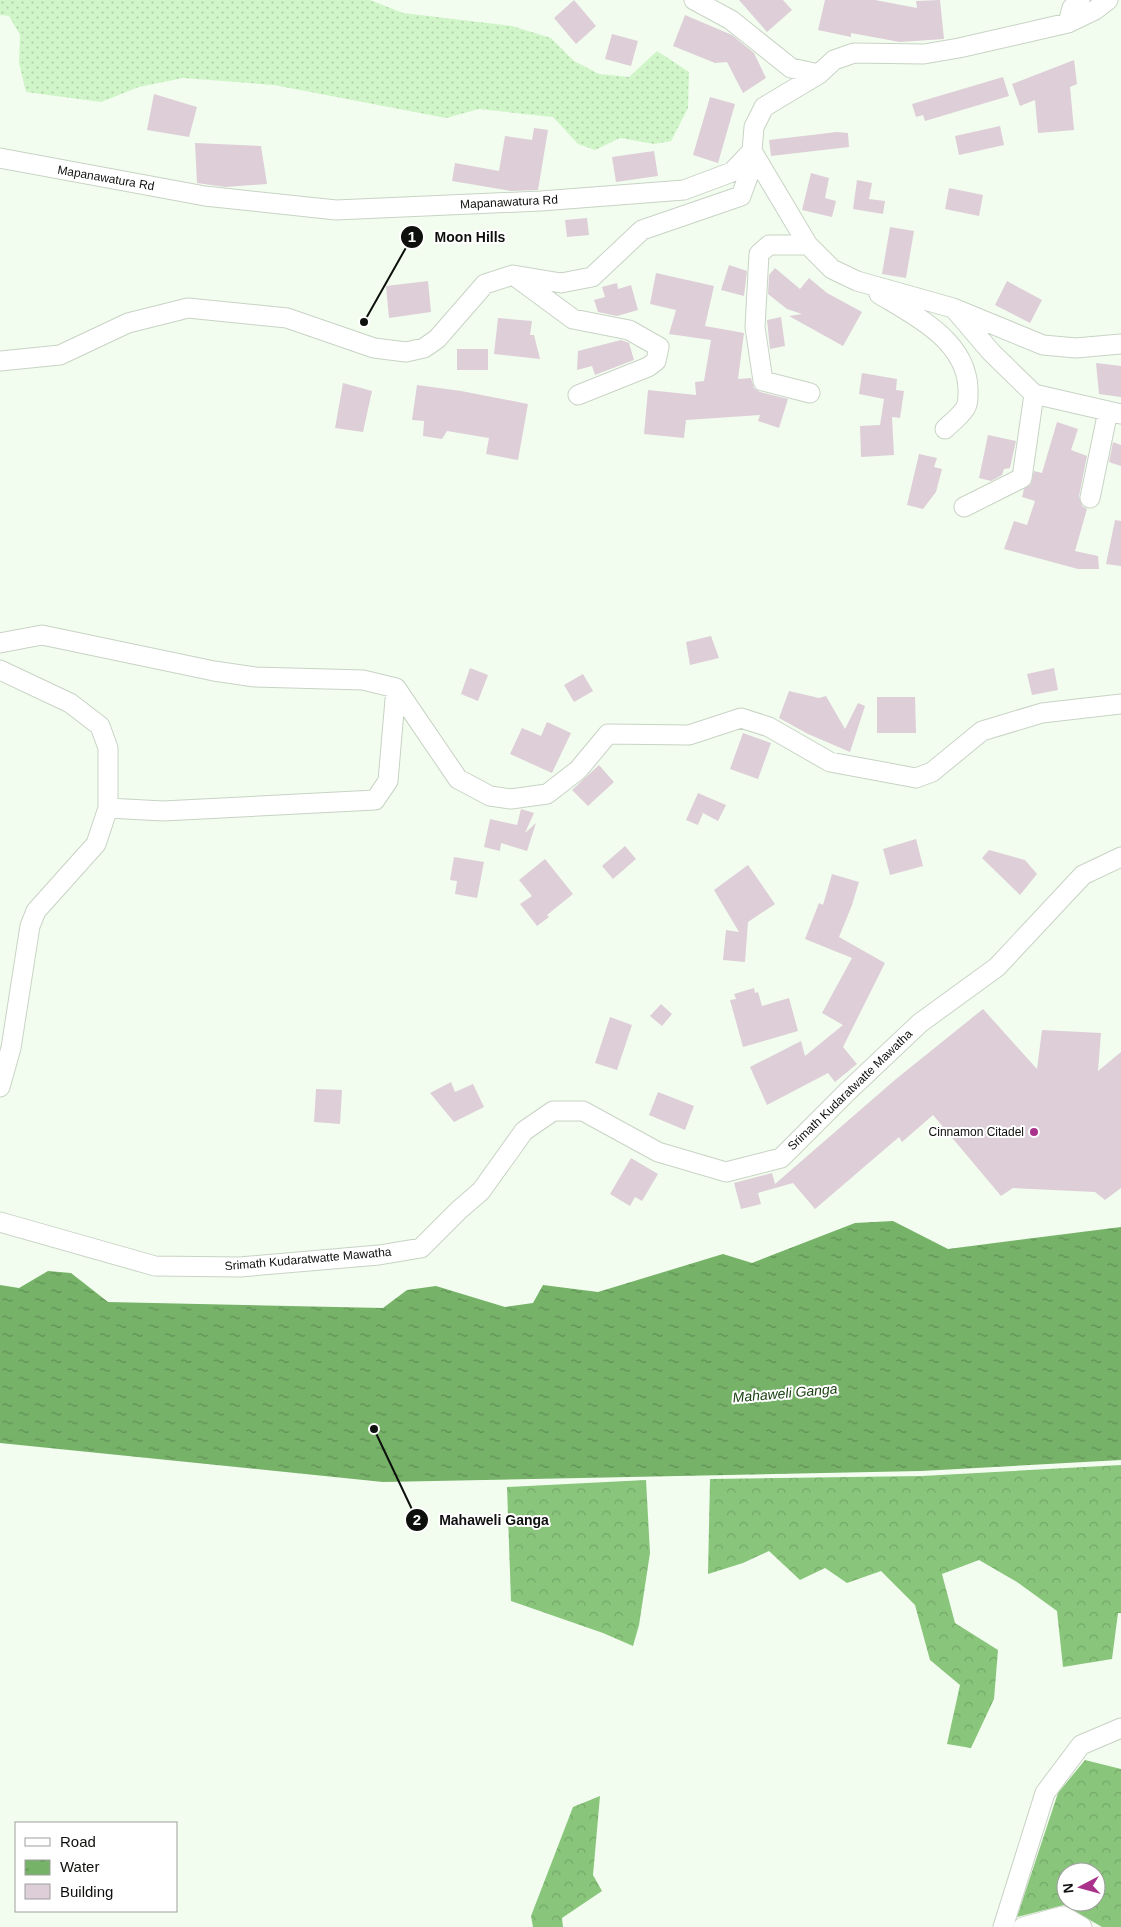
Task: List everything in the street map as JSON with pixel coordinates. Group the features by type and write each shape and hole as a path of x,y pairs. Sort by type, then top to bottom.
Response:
{"street":[{"path":"694,0 731,20 791,68 819,74"},
{"path":"1068,23 1072,8 1080,0"},
{"path":"0,361 60,355 128,324 188,308 287,318 374,348 406,352 424,348 437,339 485,284 513,275 561,283 592,277 642,230 741,196 749,174 754,127 764,107 819,74 834,60 854,52 924,54 959,48 1068,23 1095,10 1108,0"},
{"path":"752,151 808,245 832,269 857,281 931,325 957,354 967,377 968,398 965,409 945,429"},
{"name":"Mapanawatura Rd","path":"0,158 205,196 336,210 541,202 684,190 732,172 752,151"},
{"path":"808,245 769,245 759,254 755,327 763,381 810,393"},
{"path":"513,275 573,319 629,330 659,347 656,361 648,368 578,395"},
{"path":"857,281 953,308 1043,345 1076,348 1121,344"},
{"path":"953,308 992,352 1034,394 1115,412 1090,498"},
{"path":"964,507 1022,478 1034,394"},
{"path":"0,643 42,635 255,677 363,680 396,688 458,779 490,796 511,799 547,794 578,770 608,734 689,734 741,718 769,727 830,762 916,778 932,772 982,731 1042,713 1121,704"},
{"path":"0,670 70,703 100,726 108,748 108,808 96,844 36,911 30,926 10,1048 0,1087"},
{"path":"108,808 164,811 375,800 388,781 396,688"},
{"name":"Srimath Kudaratwatte Mawatha","path":"0,1222 155,1266 240,1267 380,1255 421,1248 481,1191 524,1131 553,1111 583,1111 658,1152 726,1172 781,1158 920,1023 997,967 1083,876 1121,857"},
{"path":"1003,1927 1045,1793 1081,1745 1121,1728"},
{"path":"1023,1927 1063,1916 1082,1927"}],"shaded area":[{"path":"0,0 370,0 403,13 512,26 551,38 574,61 599,74 629,77 657,51 689,72 688,108 671,141 654,144 620,138 595,150 578,144 553,117 479,109 446,118 274,85 183,78 139,87 101,102 26,92 19,63 20,35 9,16 0,15"}],"green space":[{"path":"1121,1465 1121,1613 1118,1613 1112,1659 1063,1667 1057,1611 1017,1582 979,1560 942,1574 955,1623 998,1650 994,1699 971,1748 947,1744 960,1685 930,1660 915,1605 881,1571 847,1583 825,1568 800,1580 769,1551 743,1563 708,1574 710,1479 922,1476"},
{"path":"646,1480 650,1553 639,1625 633,1646 603,1633 511,1601 507,1487"},
{"path":"1085,1760 1121,1769 1121,1927 1102,1927 1076,1912 1106,1912 1106,1862 1056,1862 1056,1907 1017,1917 1058,1793"},
{"path":"600,1796 593,1875 602,1891 562,1918 563,1927 533,1927 531,1916 573,1807"}],"water":[{"path":"893,1221 948,1249 1121,1227 1121,1460 921,1471 383,1482 0,1443 0,1285 19,1288 48,1271 71,1273 108,1302 383,1308 407,1290 436,1286 505,1307 533,1303 543,1285 598,1292 723,1254 752,1263 855,1223"}],"building":[{"path":"574,0 596,26 576,44 554,18"},
{"path":"739,0 783,0 792,10 767,32"},
{"path":"825,0 875,0 917,8 916,1 940,0 944,39 900,42 851,33 851,37 818,30"},
{"path":"685,15 732,35 754,53 766,78 743,93 727,62 715,63 673,46"},
{"path":"612,34 638,41 631,66 605,59"},
{"path":"1074,60 1077,84 1070,87 1074,130 1038,133 1035,100 1020,106 1012,84"},
{"path":"1003,77 1009,96 925,121 923,115 916,117 912,104"},
{"path":"154,94 197,107 189,137 147,130"},
{"path":"710,97 735,104 718,163 693,155"},
{"path":"1000,126 1004,145 959,155 955,136"},
{"path":"534,128 548,130 538,190 511,191 452,181 455,163 499,171 505,136 532,140"},
{"path":"837,132 848,133 849,147 771,156 769,140"},
{"path":"195,143 261,146 267,184 225,187 197,183"},
{"path":"654,151 658,176 616,182 612,157"},
{"path":"811,173 829,178 825,198 836,201 832,217 802,210"},
{"path":"857,180 872,183 869,199 885,201 883,214 853,209"},
{"path":"949,188 983,195 979,216 945,209"},
{"path":"587,218 589,235 567,237 565,220"},
{"path":"890,227 914,231 906,278 882,274"},
{"path":"729,265 747,271 744,296 721,290"},
{"path":"775,268 800,289 809,278 827,293 862,312 843,346 789,316 802,314 787,309 768,294 769,275"},
{"path":"656,273 714,286 705,326 744,333 738,379 751,378 754,388 760,392 788,399 779,428 758,421 760,415 686,420 684,438 644,434 648,390 696,395 695,382 704,381 711,340 669,334 676,310 650,304"},
{"path":"428,281 431,312 389,318 386,286"},
{"path":"1007,281 1042,300 1030,323 995,305"},
{"path":"617,283 618,289 631,285 638,310 617,316 598,312 594,300 605,297 602,287"},
{"path":"781,317 785,346 770,349 767,320"},
{"path":"498,318 532,321 530,335 534,335 540,359 494,354"},
{"path":"621,340 629,343 634,360 595,375 592,366 577,370 578,351"},
{"path":"457,349 488,349 488,370 457,370"},
{"path":"1096,363 1121,366 1121,397 1099,394"},
{"path":"862,373 897,379 896,390 904,391 900,418 892,417 894,455 861,457 860,426 880,425 884,399 859,394"},
{"path":"343,383 372,391 363,432 335,428"},
{"path":"417,385 461,391 528,404 518,460 486,454 489,438 447,431 442,439 423,436 424,421 412,420"},
{"path":"1057,422 1078,429 1071,450 1087,456 1079,496 1082,506 1087,509 1075,551 1098,556 1099,569 1078,569 1004,549 1014,521 1027,525 1035,501 1022,497 1024,489 1031,484 1034,471 1042,473"},
{"path":"988,435 1016,441 1010,468 1004,469 1002,475 991,481 979,478"},
{"path":"1113,442 1121,445 1121,466 1109,462"},
{"path":"919,454 937,458 934,467 942,469 936,492 923,509 907,505"},
{"path":"1115,520 1121,521 1121,566 1106,564"},
{"path":"711,636 719,658 690,665 686,642"},
{"path":"470,668 488,675 478,701 461,694"},
{"path":"1054,668 1058,690 1032,695 1027,674"},
{"path":"583,674 593,691 574,702 564,685"},
{"path":"789,691 819,698 826,696 845,729 858,703 865,706 850,752 808,734 779,718"},
{"path":"877,697 915,697 916,733 877,733"},
{"path":"547,722 571,733 552,773 510,754 522,728 541,736"},
{"path":"743,733 771,743 758,779 730,769"},
{"path":"599,765 614,782 588,806 572,790"},
{"path":"698,793 726,805 718,821 703,813 698,825 686,820"},
{"path":"521,809 534,813 525,833 536,823 527,851 501,843 500,851 484,847 490,819 517,825"},
{"path":"916,839 923,866 890,875 883,849"},
{"path":"625,846 636,859 613,879 602,866"},
{"path":"989,850 1025,860 1037,874 1020,895 982,858"},
{"path":"454,857 484,862 477,898 455,894 457,881 450,880"},
{"path":"545,859 573,894 547,915 549,917 537,926 520,904 532,896 519,880"},
{"path":"748,865 775,904 748,922 745,962 723,960 726,930 739,932 714,890"},
{"path":"832,874 859,882 839,937 885,963 843,1047 857,1064 835,1082 828,1073 767,1105 750,1067 801,1041 805,1056 843,1025 822,1013 852,958 805,939 819,903 823,905"},
{"path":"754,988 755,993 758,992 762,1006 789,998 798,1031 743,1047 730,1000 736,999 734,994"},
{"path":"661,1004 672,1014 662,1026 650,1016"},
{"name":"Cinnamon Citadel","path":"983,1009 1037,1069 1042,1030 1101,1033 1098,1071 1121,1052 1121,1188 1105,1200 1095,1192 1013,1188 1001,1196 933,1115 902,1142 899,1137 815,1209 793,1183 758,1193 761,1204 741,1209 734,1183 772,1173 775,1184 896,1079"},
{"path":"610,1017 632,1025 617,1070 595,1063"},
{"path":"451,1082 455,1092 473,1084 484,1107 454,1122 430,1093"},
{"path":"316,1089 342,1090 340,1124 314,1122"},
{"path":"658,1092 694,1106 685,1130 649,1115"},
{"path":"631,1158 658,1174 642,1201 635,1197 630,1206 610,1194"}],"place":[{"name":"Moon Hills","path":"364,322"},
{"name":"Cinnamon Citadel","path":"1034,1132"},
{"name":"Mahaweli Ganga","path":"374,1429"}]}
